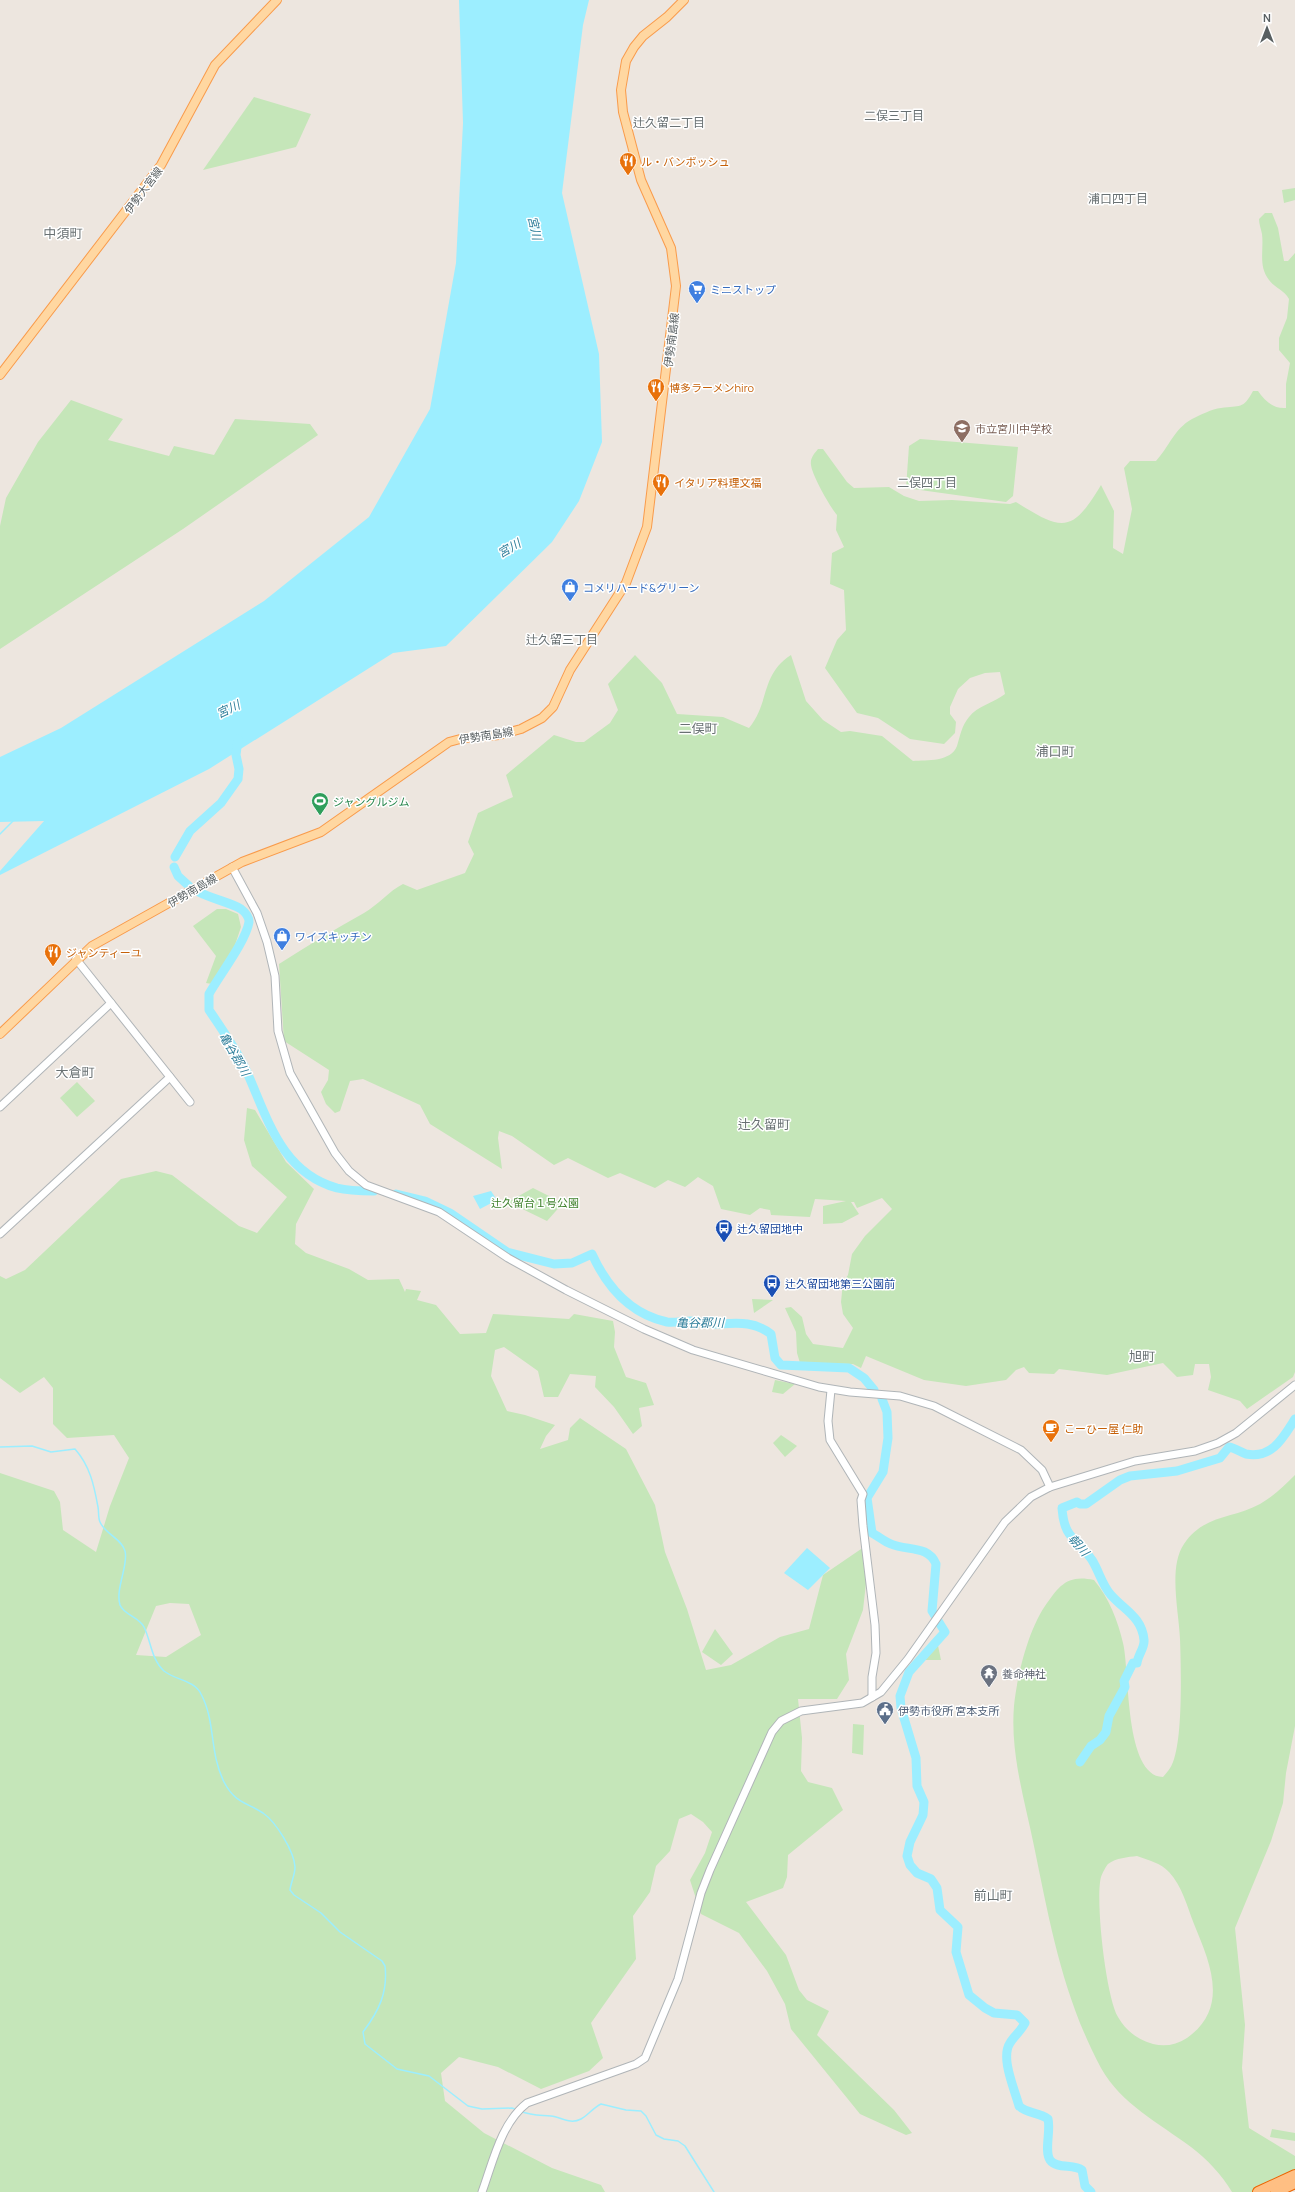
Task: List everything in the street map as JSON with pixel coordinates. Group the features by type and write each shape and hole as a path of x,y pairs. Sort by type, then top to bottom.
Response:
{"highway":[{"path":"1274,2189 1295,2175"},
{"path":"1258,2192 1295,2183"}],"main road":[{"name":"伊勢大宮線","path":"0,375 162,165 215,65 277,0"},
{"name":"伊勢南島線","path":"0,1034 76,959 92,946 115,931 178,899 232,867 258,854 320,832 449,742 464,738 499,735 521,729 542,718 553,707 570,670 626,583 647,527 676,286 671,248 641,180 623,112 621,82 626,61 634,47 643,36 667,17 684,0"}],"street":[{"path":"232,867 257,913 268,942 275,976 278,1031 285,1061 303,1099 335,1153 349,1171 366,1185 429,1208 464,1224 515,1262 594,1305 655,1334 721,1359 831,1390 900,1396 934,1406 1021,1450 1042,1470 1050,1488"},
{"path":"76,959 190,1102"},
{"path":"0,1107 111,1003"},
{"path":"0,1234 170,1077"},
{"path":"482,2192 506,2128 516,2111 527,2103 636,2064 644,2058 680,1974 701,1893 710,1870 772,1732 781,1722 801,1711 862,1703 881,1692 932,1625 1005,1522 1031,1496 1050,1488 1136,1461 1195,1451 1209,1447 1236,1433 1295,1386"},
{"path":"831,1390 828,1421 830,1440 863,1494 861,1500 863,1526 875,1626 876,1653 872,1677 872,1697"}],"green space":[{"path":"254,97 311,114 296,147 203,170"},
{"path":"1295,188 1295,200 1284,203 1282,190"},
{"path":"1265,213 1272,213 1278,228 1284,261 1288,261 1295,253 1295,1372 1293,1377 1247,1409 1240,1401 1208,1390 1211,1377 1209,1364 1195,1364 1193,1375 1177,1377 1163,1363 1107,1375 1059,1369 1054,1374 1029,1373 1024,1367 1016,1370 1006,1380 966,1386 924,1380 866,1356 861,1368 853,1364 800,1363 797,1353 796,1332 785,1308 791,1307 802,1317 806,1334 813,1344 843,1348 853,1328 843,1314 841,1302 843,1282 848,1275 852,1254 865,1236 892,1209 882,1198 857,1208 854,1202 851,1202 859,1214 842,1223 823,1224 823,1206 846,1201 815,1199 810,1217 771,1215 770,1210 760,1208 750,1215 721,1209 713,1186 698,1177 685,1187 668,1180 655,1188 620,1173 608,1178 568,1158 554,1165 512,1136 499,1131 498,1138 502,1169 430,1124 420,1105 363,1079 350,1081 340,1111 335,1113 326,1104 321,1092 328,1080 329,1070 284,1041 279,964 369,910 393,890 403,884 417,890 465,873 474,854 468,842 478,813 513,797 506,775 554,735 576,742 584,742 610,723 618,710 608,684 635,655 662,683 677,714 723,717 749,728 756,719 774,671 791,655 806,701 823,720 841,732 850,731 882,736 913,761 938,759 950,755 957,746 963,727 972,713 1005,694 1000,672 985,673 970,678 958,689 950,707 950,714 956,722 955,733 944,744 910,739 878,718 857,713 825,668 837,640 846,630 844,590 830,584 832,553 844,547 836,530 837,515 814,476 811,463 813,456 818,449 823,449 847,482 854,488 889,487 904,496 919,501 952,500 1010,504 1016,502 1032,512 1055,522 1065,523 1073,520 1091,501 1101,485 1114,511 1113,548 1123,554 1132,509 1124,468 1130,461 1156,461 1176,433 1186,423 1214,410 1240,406 1250,397 1253,391 1258,391 1273,406 1286,408 1286,384 1290,363 1279,350 1279,338 1287,318 1289,299 1285,293 1269,280 1262,264 1262,234 1259,219"},
{"path":"71,400 123,419 108,440 169,456 174,446 214,455 235,419 310,424 318,435 183,529 0,649 0,526 6,498 38,442"},
{"path":"920,439 1018,447 1013,496 1006,502 906,488 909,446"},
{"path":"217,909 226,909 238,914 241,927 233,951 212,984 206,983 216,956 193,926"},
{"path":"77,1082 95,1101 77,1117 60,1098"},
{"path":"247,1108 255,1110 286,1162 314,1189 296,1224 295,1244 306,1253 349,1269 368,1280 399,1279 405,1292 406,1289 421,1291 417,1300 436,1305 460,1334 486,1333 493,1314 569,1319 574,1314 613,1321 615,1332 614,1347 626,1377 646,1383 654,1405 639,1408 642,1426 633,1434 614,1407 595,1387 596,1376 570,1374 558,1397 544,1397 538,1371 504,1347 495,1350 491,1376 507,1411 555,1425 546,1436 540,1449 568,1440 570,1428 580,1418 626,1449 655,1505 665,1552 687,1609 706,1670 731,1665 780,1637 809,1629 823,1575 864,1547 867,1574 863,1610 846,1654 849,1680 837,1699 798,1699 802,1738 801,1771 808,1782 832,1788 843,1810 788,1855 787,1877 783,1888 746,1902 786,1955 799,1990 807,2000 829,2011 817,2035 894,2110 912,2133 906,2135 860,2114 791,2029 785,2004 767,1971 739,1933 701,1914 690,1880 705,1853 712,1832 703,1822 691,1814 679,1819 670,1851 656,1866 650,1892 633,1916 636,1959 591,2023 603,2058 589,2071 541,2089 498,2067 459,2057 441,2073 445,2101 484,2133 552,2168 601,2185 605,2192 0,2192 0,1473 54,1491 60,1502 63,1530 96,1552 110,1506 129,1458 114,1435 67,1438 53,1424 53,1388 44,1377 20,1393 0,1378 0,1276 6,1279 25,1270 121,1179 156,1171 172,1175 239,1226 257,1233 287,1197 252,1166 244,1140","holes":["170,1603 189,1604 201,1635 166,1657 136,1655 156,1606"]},
{"name":"辻久留台１号公園","path":"533,1188 563,1203 547,1221 508,1202"},
{"path":"752,1299 773,1300 754,1313"},
{"path":"775,1380 795,1384 783,1394 772,1392"},
{"path":"781,1435 797,1446 785,1457 773,1443"},
{"path":"1295,1475 1295,1726 1286,1773 1283,1803 1271,1841 1235,1928 1245,2025 1242,2068 1249,2128 1295,2156 1295,2185 1277,2192 1232,2192 1219,2173 1203,2157 1142,2112 1119,2092 1109,2081 1101,2068 1088,2041 1067,1987 1052,1932 1016,1760 1013,1724 1014,1706 1024,1654 1033,1628 1045,1606 1060,1587 1070,1580 1094,1580 1104,1594 1116,1618 1121,1635 1125,1657 1131,1720 1135,1742 1141,1760 1150,1772 1163,1777 1173,1762 1180,1719 1180,1651 1175,1577 1179,1554 1184,1544 1192,1534 1201,1527 1219,1518 1250,1509 1260,1504 1283,1487","holes":["1137,1856 1162,1866 1174,1878 1184,1896 1206,1954 1213,1984 1212,1999 1208,2013 1200,2026 1187,2038 1170,2045 1157,2045 1147,2042 1137,2037 1125,2027 1118,2017 1109,1990 1099,1906 1101,1877 1107,1865 1111,1862 1126,1857"]},
{"path":"715,1629 733,1654 721,1665 702,1652"},
{"path":"936,1636 941,1660 924,1660 923,1651"},
{"path":"853,1724 864,1725 863,1755 852,1753"},
{"path":"1272,2129 1295,2133 1295,2141 1270,2137"}],"water":[{"name":"宮川","path":"459,0 589,0 583,25 562,193 599,354 602,442 579,501 552,542 446,646 393,653 209,769 0,875 0,871 44,821 0,822 0,757 61,728 264,601 369,517 430,409 456,263 463,123"},
{"path":"491,1191 497,1200 480,1209 473,1196"},
{"path":"807,1548 830,1568 808,1590 784,1573"}],"waterway":[{"name":"亀谷郡川","path":"175,857 190,831 221,803 238,779 239,769 236,755 238,739"},
{"path":"0,834 13,821"},
{"name":"亀谷郡川","path":"174,867 178,876 190,887"},
{"name":"亀谷郡川","path":"199,892 241,909 248,918 249,922 243,939 209,994 209,1010 229,1039 242,1062 278,1140 289,1156 302,1169 318,1180 342,1189 374,1191"},
{"name":"亀谷郡川","path":"396,1194 425,1201 450,1213 507,1252 554,1264 572,1263 592,1254 598,1266 613,1288 631,1306 642,1313 667,1322 691,1321 715,1324 739,1323 752,1325 771,1334 775,1358 781,1365 849,1368 864,1378 874,1390"},
{"name":"亀谷郡川","path":"882,1399 887,1412 888,1438 883,1472 867,1498 872,1533 889,1543 922,1551 932,1558 936,1564 932,1611 945,1632 909,1672 900,1696 901,1708 916,1758 917,1786 924,1802 923,1815 910,1842 907,1856 910,1865 917,1873 931,1879 937,1888 940,1910 958,1927 956,1952 969,1995 985,2008 994,2013 1017,2015 1025,2023 1022,2029 1013,2038 1007,2049 1007,2065 1019,2106 1022,2109 1041,2115 1048,2119 1048,2156 1050,2160 1056,2165 1074,2167 1082,2170 1085,2186 1091,2192"},
{"name":"朝川","path":"1080,1762 1091,1746 1100,1740 1106,1732 1109,1716 1125,1687 1124,1681 1133,1663 1137,1663 1144,1640 1140,1625 1132,1614 1108,1591 1092,1560 1068,1532 1065,1526 1062,1508 1077,1502 1080,1504 1086,1504 1120,1480 1130,1476 1177,1471 1220,1458 1229,1447 1246,1454 1255,1455 1263,1453 1276,1446 1295,1419"},
{"path":"0,1447 32,1446 51,1452 75,1449 80,1455 88,1469 93,1483 100,1522 102,1526 121,1543 125,1551 125,1563 119,1592 120,1605 125,1611 142,1624 156,1661 164,1671 194,1686 201,1694 209,1715 219,1771 228,1789 241,1801 268,1817 284,1837 294,1860 295,1870 290,1890 294,1895 321,1913 340,1932 382,1961 385,1966 386,1975 384,1993 378,2009 363,2032 365,2044 397,2069 429,2076 468,2106 482,2109 512,2108 517,2110"},
{"path":"520,2111 532,2115 551,2116 573,2121 577,2121 586,2116 595,2107 601,2104 626,2110 641,2111 646,2116 656,2135 664,2139 678,2141 685,2146 714,2192"}],"place":[{"name":"ル・バンボッシュ","path":"628,176"},
{"name":"ミニストップ","path":"697,304"},
{"name":"博多ラーメンhiro","path":"656,402"},
{"name":"市立宮川中学校","path":"962,443"},
{"name":"イタリア料理文福","path":"661,497"},
{"name":"コメリハード&グリーン","path":"570,602"},
{"name":"ジャングルジム","path":"320,816"},
{"name":"ワイズキッチン","path":"282,951"},
{"name":"ジャンティーユ","path":"53,967"},
{"name":"辻久留団地中","path":"724,1243"},
{"name":"辻久留団地第三公園前","path":"772,1298"},
{"name":"こーひー屋 仁助","path":"1051,1443"},
{"name":"養命神社","path":"989,1688"},
{"name":"伊勢市役所 宮本支所","path":"885,1725"}],"district":[{"name":"二俣三丁目","path":"894,115"},
{"name":"辻久留二丁目","path":"669,122"},
{"name":"浦口四丁目","path":"1118,198"},
{"name":"中須町","path":"63,233"},
{"name":"二俣四丁目","path":"927,482"},
{"name":"辻久留三丁目","path":"562,639"},
{"name":"二俣町","path":"698,728"},
{"name":"浦口町","path":"1055,751"},
{"name":"大倉町","path":"75,1072"},
{"name":"辻久留町","path":"764,1124"},
{"name":"旭町","path":"1142,1356"},
{"name":"前山町","path":"993,1895"}]}
